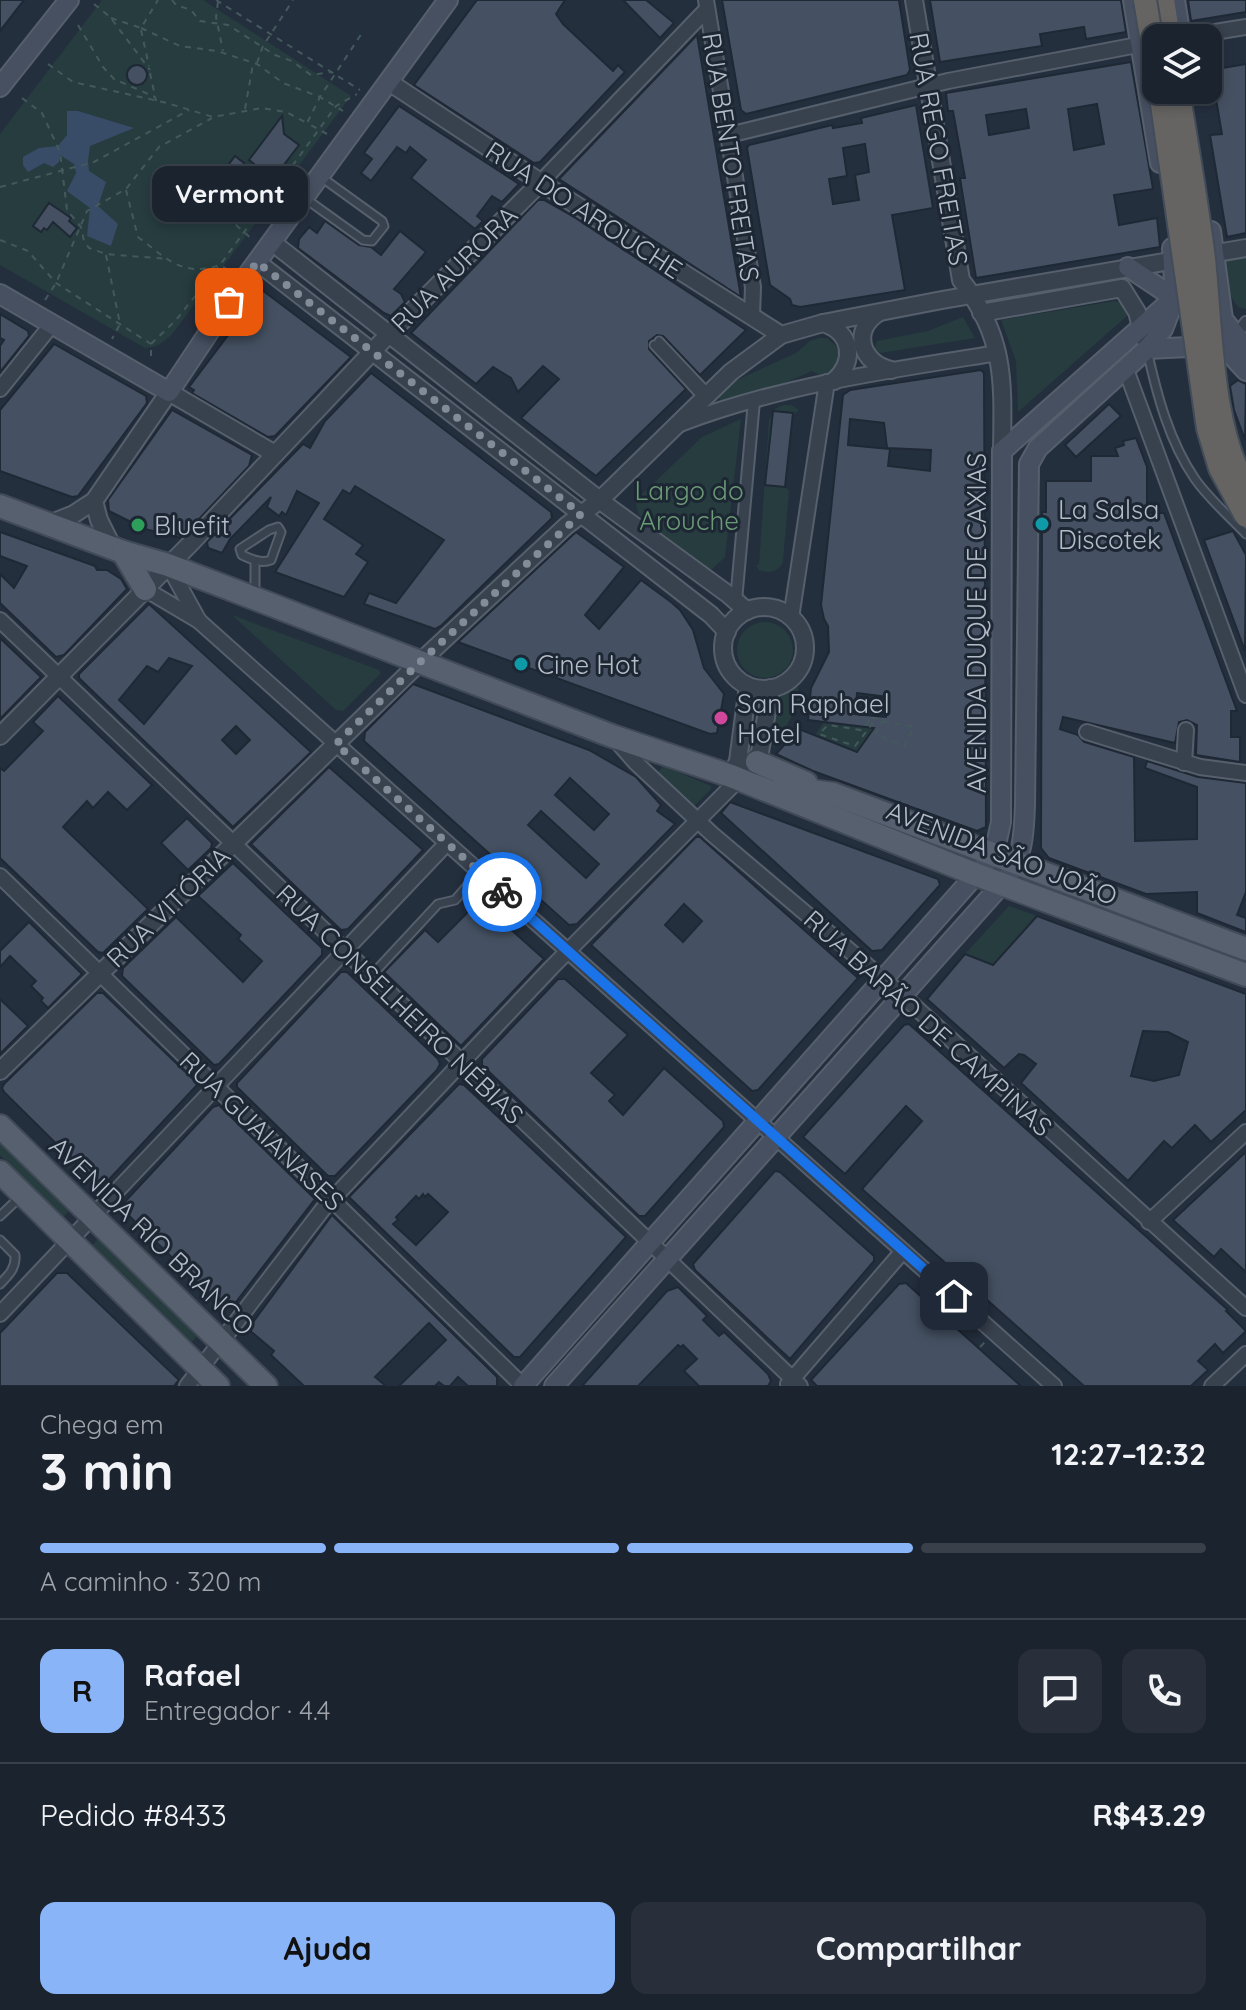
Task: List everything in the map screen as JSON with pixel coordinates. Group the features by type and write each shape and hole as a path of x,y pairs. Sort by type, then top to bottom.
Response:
{"highway":[{"path":"1145,0 1149,24"},
{"path":"1163,0 1167,24"},
{"path":"1162,104 1208,428 1220,468 1246,516"},
{"path":"1180,104 1203,257 1220,412 1232,458 1246,486"}],"main road":[{"path":"1,84 69,0"},
{"path":"0,294 169,392 257,262 448,0"},
{"path":"1133,0 1142,26"},
{"path":"1175,0 1178,24"},
{"path":"1155,104 1174,259 1175,298 1167,322 1147,349 1038,448 1029,464 1002,451 1175,298"},
{"path":"1191,104 1223,319 1238,338 1246,371"},
{"path":"1128,267 1196,316 1238,338"},
{"path":"1147,349 1205,346 1238,338"},
{"name":"AVENIDA DUQUE DE CAXIAS","path":"523,1386 994,854 1001,822 1002,451"},
{"name":"AVENIDA DUQUE DE CAXIAS","path":"554,1386 1018,863 1024,840 1025,805 1029,464"},
{"path":"0,506 118,550 168,565"},
{"path":"1001,553 1027,525"},
{"path":"118,550 145,589"},
{"name":"AVENIDA SÃO JOÃO","path":"168,565 612,736 735,777 977,875 1246,975"},
{"path":"757,762 833,794"},
{"name":"AVENIDA SÃO JOÃO","path":"735,777 833,794 1246,949"},
{"name":"AVENIDA RIO BRANCO","path":"0,1126 266,1386"},
{"path":"0,1172 70,1240 194,1377 218,1386"},
{"path":"609,1325 636,1259"}],"street":[{"name":"RUA REGO FREITAS","path":"914,0 961,280 973,294"},
{"name":"RUA BENTO FREITAS","path":"707,5 753,287 752,315"},
{"name":"RUA AURORA","path":"0,736 389,334 541,182 707,5"},
{"path":"1222,31 1246,27"},
{"path":"729,135 928,86 1142,44"},
{"name":"RUA DO AROUCHE","path":"389,82 781,335"},
{"path":"272,242 600,500 742,606 772,608 791,618 804,637 804,659 792,678 771,688 748,686 733,674 726,663 724,651 727,632 742,606 754,401"},
{"path":"420,662 600,500 755,352 781,335 823,323 973,294 1214,252 1242,254"},
{"path":"257,262 711,615 727,632"},
{"path":"311,303 325,283"},
{"path":"981,313 1122,288 1130,296 1147,349"},
{"path":"680,424 830,382 998,353 973,294"},
{"path":"883,311 868,321 863,331 862,345 871,361 891,370"},
{"path":"0,389 53,323"},
{"path":"791,618 830,382 846,367 849,350 842,334 823,323"},
{"name":"AVENIDA DUQUE DE CAXIAS","path":"998,353 1003,397 1002,451"},
{"path":"1125,367 1246,695"},
{"path":"49,524 74,514 94,501 169,392 275,454"},
{"path":"94,501 99,520 118,550"},
{"path":"168,565 199,621"},
{"path":"145,589 199,621 1054,1386"},
{"name":"RUA CONSELHEIRO NÉBIAS","path":"0,620 651,1243 793,1384"},
{"name":"RUA VITÓRIA","path":"0,1071 420,662"},
{"path":"735,777 748,686"},
{"path":"194,1377 332,1199 568,951 698,820 735,777 750,771 757,762 771,688"},
{"path":"1184,763 1186,730"},
{"path":"1087,732 1184,763 1246,773"},
{"name":"RUA BARÃO DE CAMPINAS","path":"612,736 636,763 698,820 902,995 1246,1308"},
{"path":"0,1314 447,843"},
{"name":"RUA GUAIANASES","path":"0,876 523,1386"},
{"path":"1149,1222 1246,1132"},
{"path":"793,1384 903,1251"},
{"path":"1212,1386 1246,1354"}],"lane":[{"path":"305,198 363,240 372,241 382,232 382,221 320,177"},
{"path":"1238,338 1220,376 1223,400 1241,455"},
{"path":"656,343 707,397"},
{"path":"1147,349 1161,408 1186,464 1197,481 1246,534"},
{"path":"278,527 281,532 271,560 255,561 242,555 240,549 278,527"},
{"path":"255,561 255,599"},
{"path":"371,977 438,904 455,900 479,872"},
{"path":"0,1216 23,1194"},
{"path":"0,1240 15,1255 16,1263 0,1284"}],"path":[{"path":"156,99 141,28 158,0"},
{"path":"172,0 176,5 191,10 200,21 228,25 311,75 331,72"},
{"path":"245,110 255,64 293,0"},
{"path":"217,1 223,52"},
{"path":"217,1 360,90"},
{"path":"94,4 110,17 150,70"},
{"path":"110,17 180,46 223,52 255,64 283,83 320,97 343,111"},
{"path":"78,25 103,67 114,79 156,99"},
{"path":"307,123 320,97 364,30"},
{"path":"48,64 73,82 156,99 213,117"},
{"path":"151,356 151,344 169,328 220,265 336,106 357,94"},
{"path":"22,98 42,113 62,158 67,210 81,227 89,248 106,254 168,259"},
{"path":"45,300 56,283 87,211 126,189 159,147 213,117 262,108 286,112 327,134"},
{"path":"0,187 94,162 189,110"},
{"path":"192,188 218,199 229,219 253,240"},
{"path":"126,189 138,237 184,270 211,269 220,265"},
{"path":"0,240 28,251 56,283 151,344"},
{"path":"106,254 120,324 112,339"},
{"path":"220,265 230,272"},
{"path":"871,718 877,718 855,746 819,734 828,725 861,730 871,718"},
{"path":"883,721 914,727 904,746 875,734 883,721"}],"green space":[{"path":"102,0 203,0 351,96 176,329 163,342 145,348 0,265 0,134"},
{"path":"1246,258 1246,309 1238,307 1232,298 1221,262"},
{"path":"1115,301 1124,304 1128,315 1018,412 1016,361 1001,320"},
{"path":"963,317 975,338 880,353 874,350 877,341 928,331"},
{"name":"Largo do Arouche","path":"827,338 841,350 837,373 823,377 812,371 771,389 722,402 717,396 735,381 796,353 810,341"},
{"name":"Largo do Arouche","path":"783,405 799,410 788,419 784,485 789,491 783,561 777,570 767,572 759,570 756,565 759,565 769,420 775,409"},
{"name":"Largo do Arouche","path":"741,419 725,557 712,569 699,569 639,515 635,501 702,437"},
{"path":"232,615 381,673 343,711 336,710"},
{"path":"765,622 785,630 793,650 785,670 765,678 745,670 737,650 745,630"},
{"path":"794,681 802,697 774,749 774,693"},
{"path":"920,721 868,736 846,783 838,781 857,752 815,735 824,722"},
{"path":"663,766 711,786 711,789 689,808 654,777"},
{"path":"1009,906 1037,916 993,965 965,954"},
{"path":"0,1143 69,1211 63,1217 0,1155"},
{"path":"98,1239 197,1336 192,1342 93,1245"}],"water":[{"path":"67,111 78,111 134,128 90,146 89,171 106,182 98,206 118,224 111,246 87,236 90,208 67,191 76,173 74,164 60,155 59,162 53,167 44,163 28,172 23,165 23,157 39,148 58,146 67,135"}],"building":[{"path":"0,0 24,0 0,31"},
{"path":"477,0 565,0 556,14 563,24 613,71 618,65 625,72 540,162 534,163 414,85"},
{"path":"623,0 646,0 674,23 660,38"},
{"path":"722,0 899,0 910,70 907,75 746,114 741,110"},
{"path":"930,0 1121,0 1126,32 1086,39 1084,27 1040,34 1042,46 940,62"},
{"path":"1188,0 1246,0 1246,12 1191,21"},
{"path":"697,35 733,251 741,297 559,179"},
{"path":"1131,62 1153,189 1114,195 1119,225 1157,218 1160,247 976,278 960,178 965,178 953,111 948,111 946,93","holes":["1097,104 1104,144 1074,150 1068,109","1026,109 1029,128 989,135 986,115"]},
{"path":"1246,64 1246,233 1227,237 1210,135 1222,134 1217,104 1222,104 1222,68"},
{"path":"137,65 144,68 147,75 144,82 137,85 130,82 127,75 130,68"},
{"path":"916,105 933,208 892,215 905,290 800,307 792,305 790,299 770,285 747,148 832,125 833,128 862,123 861,118","holes":["865,144 869,172 855,175 859,200 833,204 829,179 847,176 843,148"]},
{"path":"399,106 519,184 502,202 492,196 477,216 483,221 475,229 411,178 426,160 410,147 406,153 397,147 371,181 361,173 372,159 364,153"},
{"path":"282,116 284,134 299,145 273,179 249,160"},
{"path":"235,156 244,163 231,185 224,184 211,210 213,193 209,192 214,176 220,176"},
{"path":"538,200 544,200 574,217 746,330 700,375 663,336 657,335 649,341 649,349 686,389 596,476 521,418 559,379 543,366 518,392 511,378 493,367 476,384 411,333"},
{"path":"49,203 71,218 69,221 77,228 70,237 53,222 41,232 33,226"},
{"path":"325,221 359,245 371,247 381,255 400,231 426,252 394,289 405,302 391,316 298,248 299,239 309,227 317,233"},
{"path":"262,290 351,357 275,436 268,437 192,393 194,390 189,387"},
{"path":"0,314 28,331 29,336 0,372 0,346 4,340 0,338"},
{"path":"54,344 146,396 147,403 78,496 72,497 0,471 0,410"},
{"path":"981,370 984,373 986,827 977,831 813,771 776,754 799,729 857,752 874,728 808,720 811,688 829,652 828,626 821,605 843,395 850,390","holes":["850,419 884,423 887,448 931,450 930,471 888,466 890,449 848,445","857,693 889,697 886,717 855,714"]},
{"path":"371,373 551,512 552,518 435,629 364,604 369,593 396,603 444,540 355,486 350,494 343,490 324,519 363,545 356,554 368,562 344,597 275,572 319,503 297,491 286,515 282,512 279,516 267,507 271,497 230,539 222,553 208,548 207,542 303,444 310,448 325,421"},
{"path":"1238,380 1246,384 1245,440 1234,410 1230,386"},
{"path":"1109,404 1121,416 1076,457 1065,445"},
{"path":"172,410 252,455 249,466 181,538 145,529 109,511 108,500"},
{"path":"773,411 793,413 785,487 765,485"},
{"path":"1136,438 1147,467 1147,513 1164,513 1237,711 1231,711 1231,737 1240,737 1240,762 1196,755 1197,725 1187,720 1179,722 1175,743 1063,717 1060,729 1078,735 1084,742 1134,757 1135,841 1197,839 1197,787 1145,768 1147,761 1198,777 1246,783 1246,892 1237,915 1246,918 1246,932 1197,913 1197,892 1146,894 1049,858 1041,848 1042,512 1046,512 1046,481 1091,481 1091,456 1118,456 1115,448 1124,445 1123,441"},
{"path":"1233,531 1246,555 1245,651 1204,540"},
{"path":"0,532 95,566 97,570 107,570 121,579 127,589 64,655 56,657 0,603 0,574 14,588 27,566 0,556"},
{"path":"576,532 624,567 585,615 599,629 641,580 680,610 693,630 704,668 724,694 717,733 710,734 458,642"},
{"path":"149,604 311,752 233,827 79,678 79,674","holes":["169,658 192,666 144,724 119,700 147,666 158,672","236,726 250,740 236,754 222,740"]},
{"path":"0,638 41,677 0,719"},
{"path":"413,684 589,750 636,777 661,805 657,811 675,824 577,924 569,925 364,741 365,732","holes":["570,778 609,814 594,830 555,795","541,811 599,864 586,878 528,825"]},
{"path":"58,696 152,785 127,810 108,792 93,808 87,801 63,827 148,909 103,953 98,952 0,858 0,768 4,771 43,731 33,722"},
{"path":"329,767 423,850 348,929 341,930 251,844"},
{"path":"730,802 938,879 940,885 882,950 872,951 721,813"},
{"path":"187,818 212,843 211,848 188,870 161,843"},
{"path":"696,837 700,837 858,978 758,1090 752,1091 591,945","holes":["684,904 702,921 683,942 665,925"]},
{"path":"233,863 322,948 322,955 219,1064 214,1065 122,976 123,968 176,917 243,982 262,961 238,939 241,935 198,896"},
{"path":"479,901 544,959 461,1046 384,972 425,930 438,942"},
{"path":"1037,916 1246,994 1246,1110 1211,1142 1195,1125 1172,1148 1164,1141 1128,1181 1021,1083 1036,1064 1019,1054 1004,1068 927,999 965,954 993,965","holes":["1143,1031 1168,1032 1188,1042 1179,1075 1154,1081 1131,1076"]},
{"path":"29,922 82,974 48,1008 31,986 36,981 10,956 0,967 0,951"},
{"path":"341,972 347,972 440,1064 335,1176 328,1176 237,1087 237,1083"},
{"path":"558,979 565,979 628,1035 591,1073 615,1095 609,1101 623,1115 664,1068 723,1121 724,1127 645,1216 639,1216 482,1065 482,1059"},
{"path":"97,993 103,993 198,1084 101,1188 2,1088"},
{"path":"0,999 28,1026 0,1054"},
{"path":"909,1024 1228,1310 1246,1331 1223,1353 1215,1344 1198,1361 1208,1370 1191,1386 1084,1386 862,1189 922,1121 906,1106 845,1174 803,1137 904,1025"},
{"path":"459,1084 464,1085 626,1237 520,1357 514,1357 349,1197","holes":["423,1194 425,1197 428,1194 448,1212 416,1245 393,1224 416,1196 419,1199"]},
{"path":"219,1105 315,1199 236,1302 220,1304 120,1207 213,1107"},
{"path":"1246,1152 1246,1272 1221,1249 1214,1257 1173,1220"},
{"path":"775,1171 780,1172 874,1256 874,1261 790,1359 695,1270 693,1264"},
{"path":"332,1215 497,1377 497,1386 468,1386 458,1377 450,1386 439,1382 435,1386 399,1386 446,1340 429,1323 375,1377 386,1386 304,1386 271,1355 274,1351 248,1329"},
{"path":"57,1273 67,1273 179,1380 174,1386 0,1386 0,1333"},
{"path":"906,1283 1021,1386 817,1386 811,1380 899,1284"},
{"path":"678,1287 707,1316 703,1320 719,1336 724,1332 768,1374 771,1381 768,1386 699,1386 684,1371 697,1359 683,1345 678,1345 638,1386 582,1386 667,1291"}],"way so far":[{"path":"229,302 257,262 581,514 336,744 502,892"}],"place":[{"name":"Vermont","path":"229,302"},
{"name":"La Salsa Discotek","path":"1042,524"},
{"name":"Bluefit","path":"138,525"},
{"name":"Cine Hot","path":"521,664"},
{"name":"San Raphael Hotel","path":"721,718"}],"route":[{"path":"502,892 954,1296"}]}
